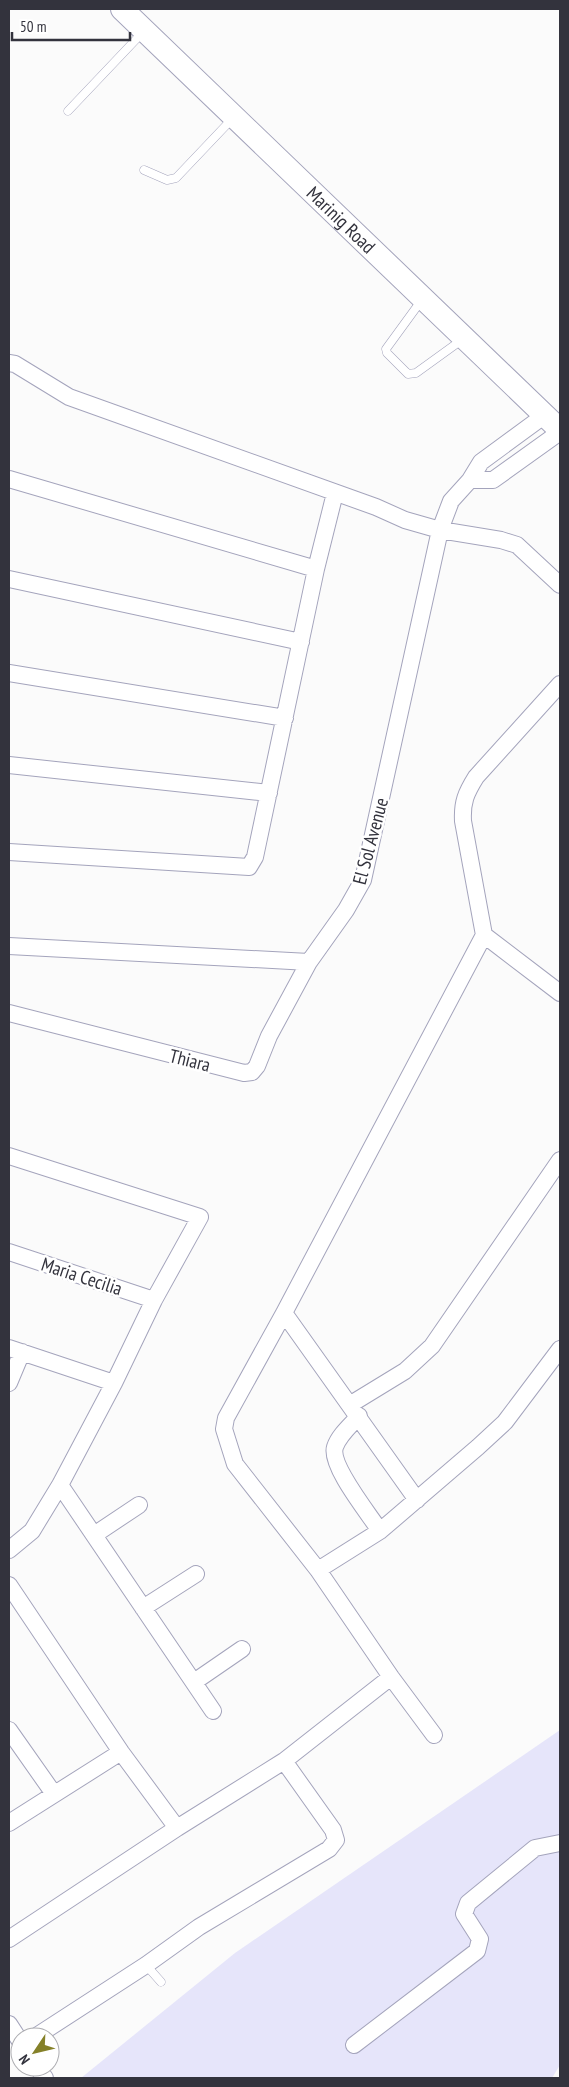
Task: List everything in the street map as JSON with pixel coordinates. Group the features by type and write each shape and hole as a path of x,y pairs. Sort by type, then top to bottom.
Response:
{"street":[{"name":"Marinig Road","path":"122,9 554,422"},
{"path":"9,363 15,364 69,397 405,520 440,530 501,540 516,545 560,585"},
{"name":"El Sol Avenue","path":"470,480 493,480 511,454 554,422"},
{"name":"El Sol Avenue","path":"308,962 346,910 363,880 440,530 451,501 470,480 481,462 511,454 554,422"},
{"path":"9,479 316,568"},
{"path":"9,852 249,866 255,857 270,793 300,642 334,493"},
{"path":"9,580 300,642"},
{"path":"9,673 285,718"},
{"path":"434,1735 391,1677 318,1570 235,1464 224,1429 226,1418 284,1313 484,936 462,805 466,792 476,777 560,684"},
{"path":"9,765 270,793"},
{"path":"484,936 560,993"},
{"path":"9,946 308,962"},
{"name":"Thiara","path":"9,1013 244,1073 252,1072 257,1066 269,1036 308,962"},
{"path":"9,1156 200,1217 154,1300 114,1383 60,1485 32,1531 9,1550"},
{"path":"380,1531 339,1469 334,1448 355,1410 405,1371 432,1346 560,1160"},
{"name":"Maria Cecilia","path":"9,1252 154,1300"},
{"path":"284,1313 355,1410 417,1500"},
{"path":"318,1570 380,1531 505,1422 560,1349"},
{"path":"9,1383 16,1350 114,1383"},
{"path":"60,1485 213,1711"},
{"path":"94,1536 139,1505"},
{"path":"143,1608 196,1574"},
{"path":"9,1585 120,1752 177,1828"},
{"path":"194,1682 242,1649"},
{"path":"9,1939 177,1828 284,1761 391,1677"},
{"path":"9,1730 54,1794"},
{"path":"9,1823 120,1752"},
{"path":"50,2027 146,1965 199,1927 329,1849 336,1840 333,1830 284,1761"},
{"path":"354,2045 477,1951 480,1939 464,1914 468,1902 535,1848 560,1843"}],"lane":[{"path":"68,111 144,30"},
{"path":"144,170 167,180 176,178 234,117"},
{"path":"423,298 386,349 387,353 408,374 416,373 464,338"},
{"path":"146,1965 161,1982"}],"shaded area":[{"path":"560,1730 560,2065 552,2078 81,2078 235,1953"}]}
